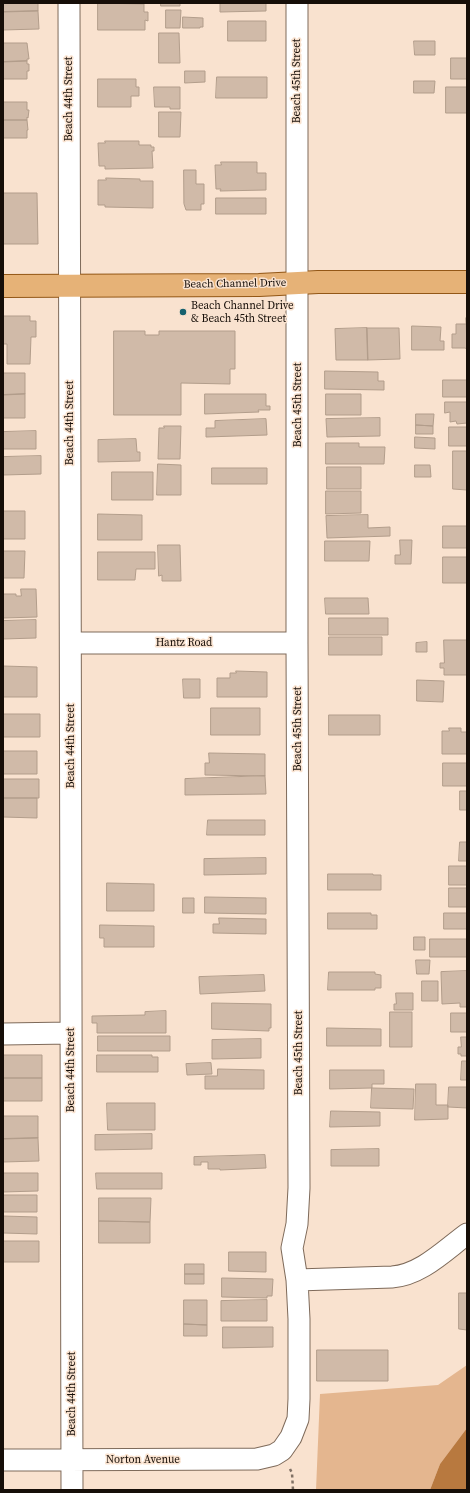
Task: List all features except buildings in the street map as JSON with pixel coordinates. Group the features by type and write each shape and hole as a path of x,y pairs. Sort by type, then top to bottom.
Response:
{"main road":[{"name":"Beach Channel Drive","path":"3,286 259,285 298,283 467,282"}],"street":[{"name":"Beach 44th Street","path":"69,3 72,1490"},
{"name":"Beach 45th Street","path":"282,1450 291,1437 298,1419 299,1408 299,1319 297,1280 292,1248 297,1224 300,1188 297,643 297,3"},
{"name":"Hantz Road","path":"71,643 297,643"},
{"path":"3,1034 70,1033"},
{"path":"297,1280 392,1277 408,1274 424,1265 467,1234"},
{"name":"Norton Avenue","path":"3,1460 246,1460 274,1456 282,1450"}],"shaded area":[{"path":"467,1365 467,1428 440,1464 430,1490 316,1490 320,1394 438,1385"},
{"path":"467,1428 467,1490 430,1490 440,1464"}],"place":[{"name":"Beach Channel Drive & Beach 45th Street","path":"183,312"}]}
